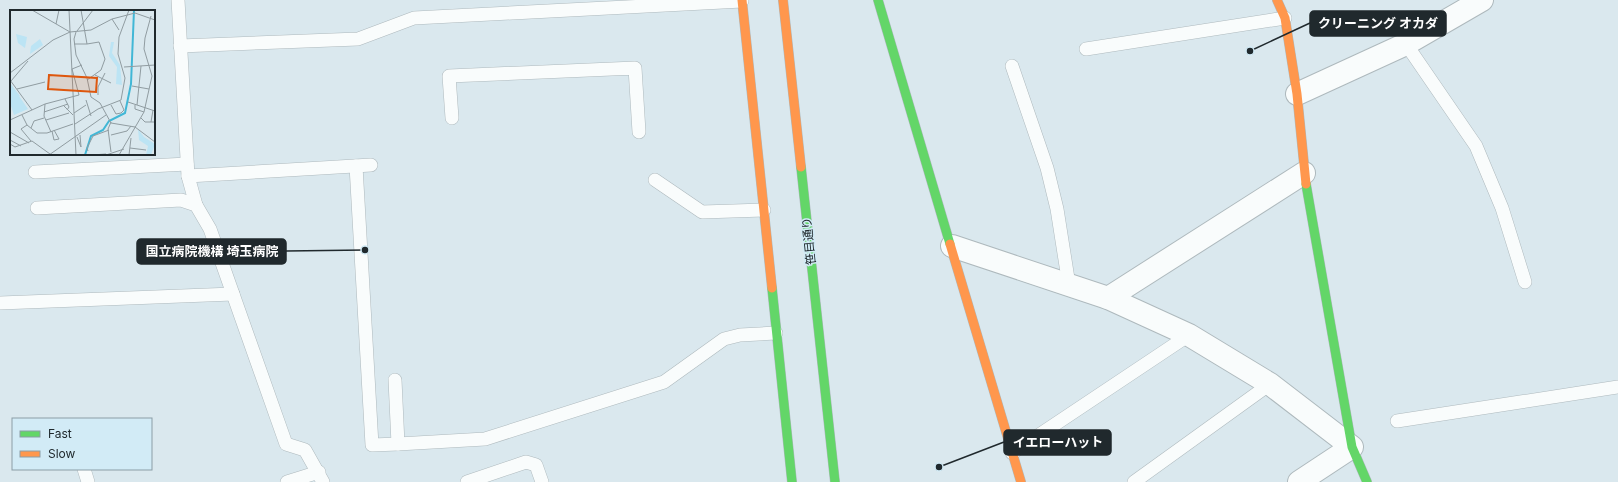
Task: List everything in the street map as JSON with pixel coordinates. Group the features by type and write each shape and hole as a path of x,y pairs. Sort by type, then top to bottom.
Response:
{"street":[{"path":"742,0 792,482"},
{"name":"笹目通り","path":"783,0 836,482"},
{"path":"878,0 1021,482"},
{"path":"1277,0 1285,18 1297,94 1304,173 1352,447 1367,482"},
{"path":"1297,94 1406,44 1482,0"},
{"path":"1108,298 1304,173"},
{"path":"952,246 1108,298 1189,335 1270,384 1352,447"},
{"path":"1300,482 1352,447"}],"lane":[{"path":"178,0 187,170 196,205 210,229 286,444 305,450 321,477 287,482"},
{"path":"180,46 358,39 414,18 560,5 742,0"},
{"path":"1086,49 1285,18"},
{"path":"1406,44 1476,146 1502,208 1525,282"},
{"path":"1012,66 1047,168 1057,209 1069,285"},
{"path":"452,118 449,76 635,68 639,132"},
{"path":"356,166 372,445 485,439 664,382 724,339 740,335 776,333"},
{"path":"34,172 371,166"},
{"path":"655,180 702,212 764,210"},
{"path":"37,208 181,200 196,205"},
{"path":"0,303 233,294"},
{"path":"1012,454 1189,335"},
{"path":"395,380 398,444"},
{"path":"1134,482 1270,384"},
{"path":"1397,421 1618,387"},
{"path":"467,482 526,462 536,465 542,482"},
{"path":"84,470 88,482"}],"traffic: fast":[{"path":"878,0 950,244"},
{"path":"801,167 835,482"},
{"path":"1306,184 1352,447 1367,482"},
{"path":"772,288 792,482"}],"traffic: slow":[{"path":"742,0 772,288"},
{"path":"783,0 801,167"},
{"path":"1277,0 1285,18 1297,94 1306,184"},
{"path":"950,244 1021,482"}],"place":[{"name":"クリーニング オカダ","path":"1250,51"},
{"name":"国立病院機構 埼玉病院","path":"365,250"},
{"name":"イエローハット","path":"939,467"}]}
